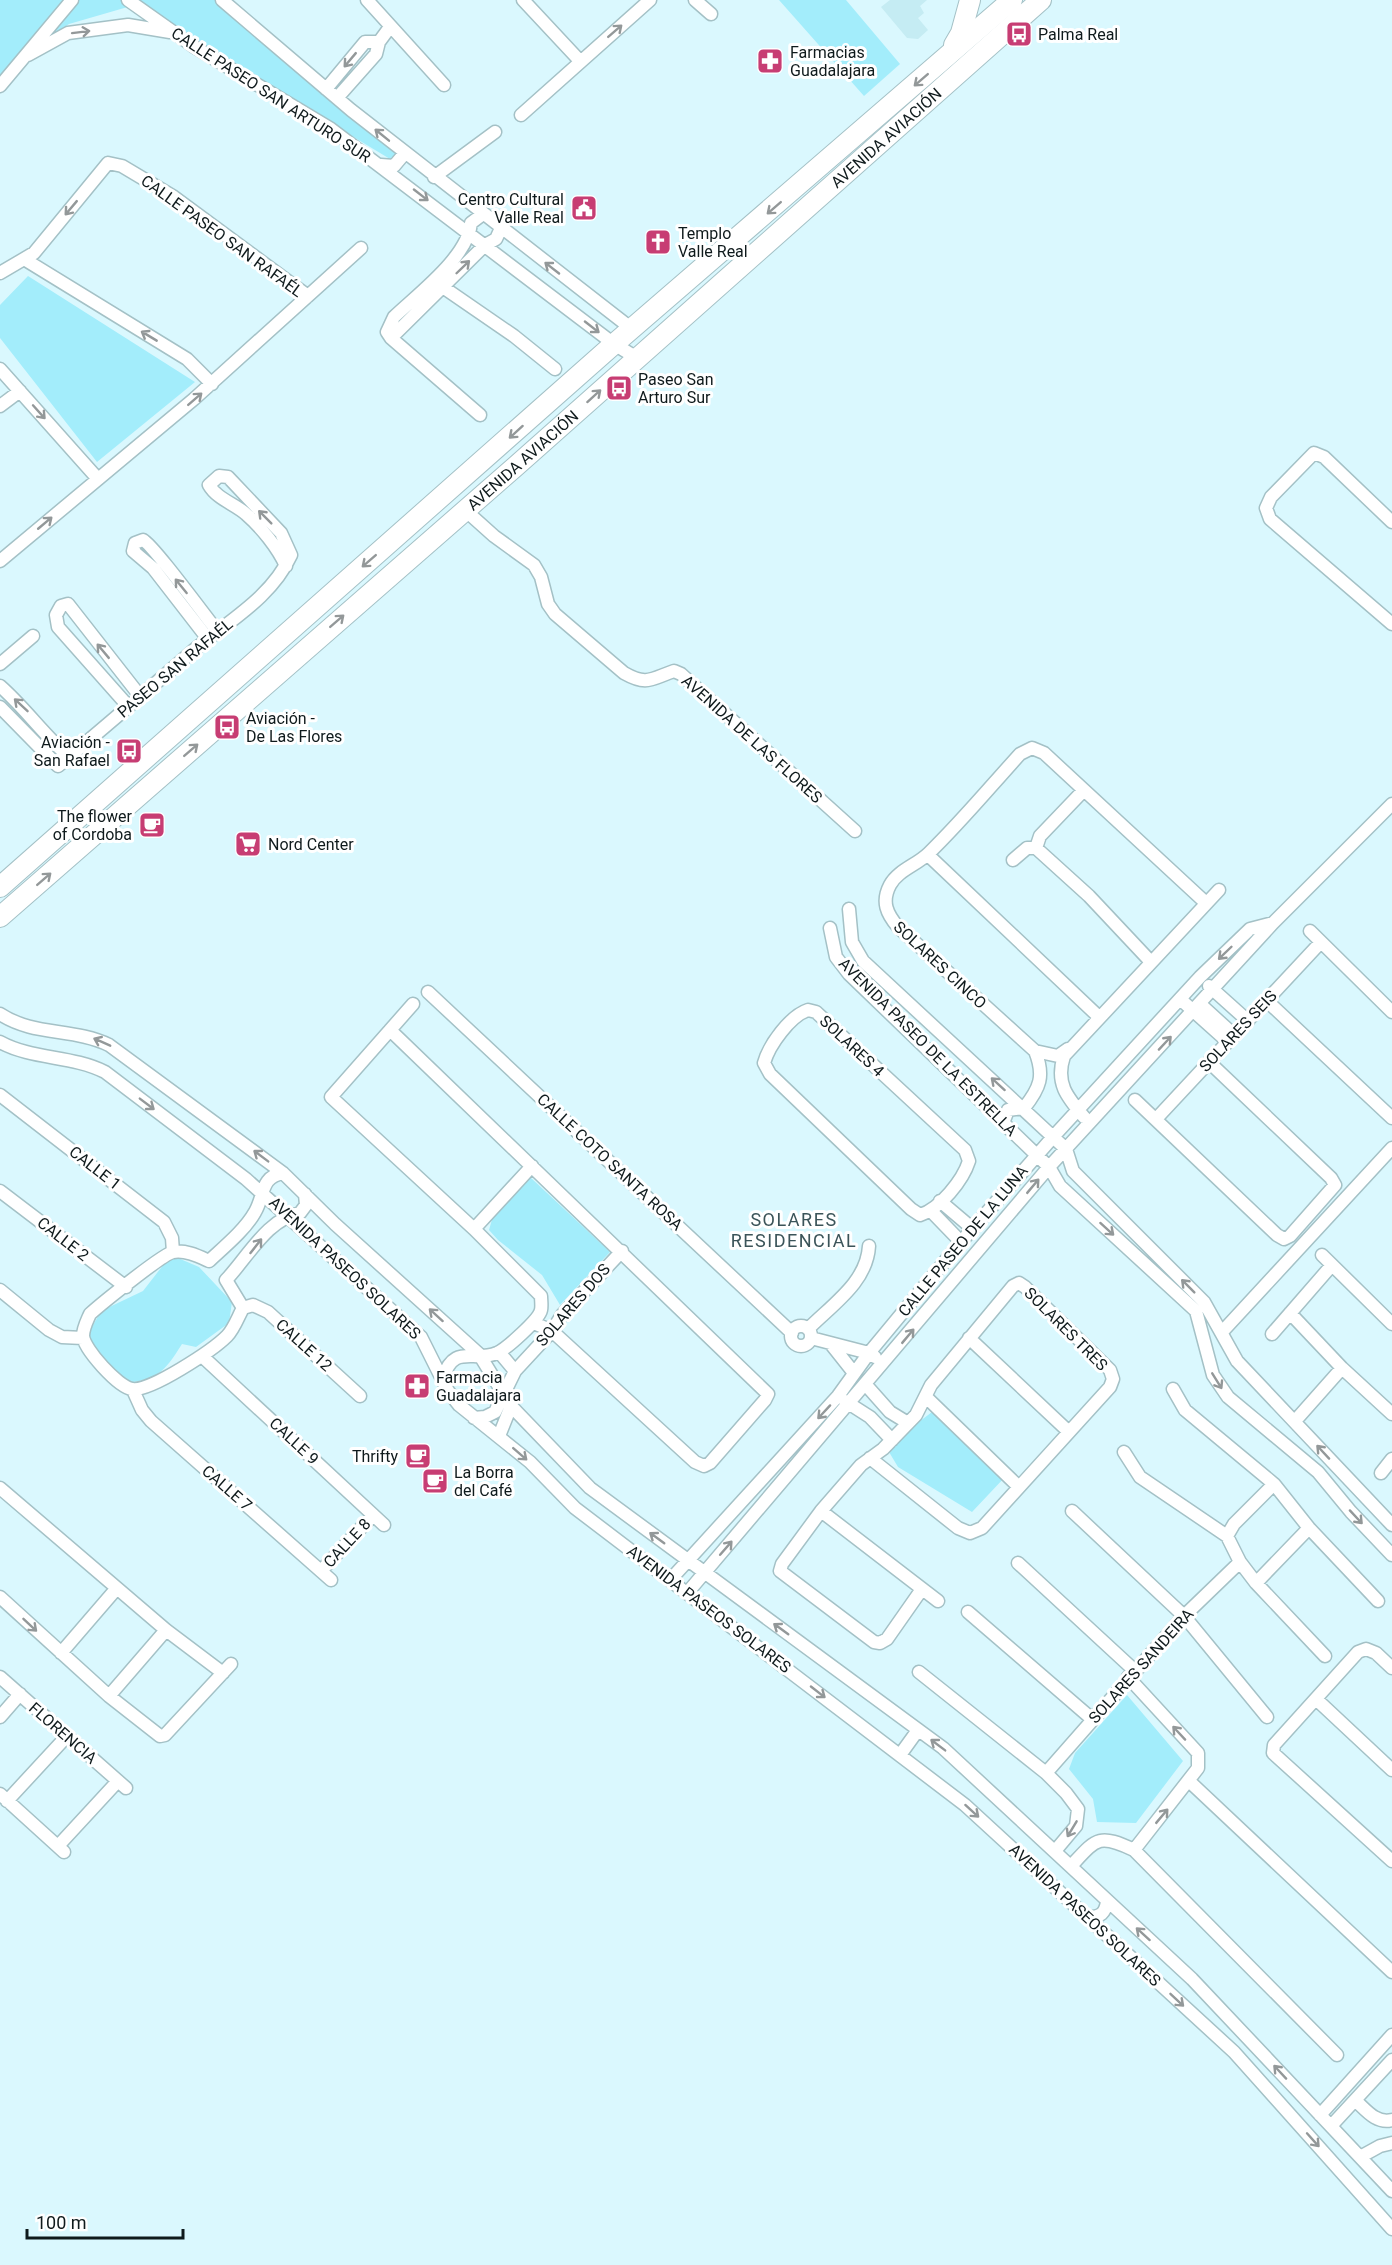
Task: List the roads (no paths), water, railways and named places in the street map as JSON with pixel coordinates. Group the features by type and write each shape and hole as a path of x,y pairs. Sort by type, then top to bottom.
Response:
{"main road":[{"path":"947,57 962,33 970,0"},
{"name":"AVENIDA AVIACIÓN","path":"0,887 614,344 947,57 1018,4"},
{"name":"AVENIDA AVIACIÓN","path":"0,917 637,358 1018,4"}],"street":[{"path":"0,86 72,0"},
{"name":"CALLE PASEO SAN ARTURO SUR","path":"128,0 174,33 331,129 614,344 637,358"},
{"name":"CALLE PASEO SAN ARTURO SUR","path":"222,0 434,177 632,329"},
{"path":"368,0 444,85"},
{"path":"523,0 580,61"},
{"path":"521,115 650,0"},
{"path":"695,0 711,14"},
{"path":"28,55 68,33 128,25 174,33"},
{"path":"337,98 376,54 379,42 390,27"},
{"path":"326,89 365,42 379,42"},
{"path":"434,177 495,132"},
{"path":"381,165 394,166 405,153"},
{"name":"CALLE PASEO SAN RAFAÉL","path":"0,273 34,253 108,163 122,166 174,197 308,296 212,384 0,561"},
{"path":"438,283 463,249 470,233 471,223 483,214"},
{"path":"480,415 391,338 387,332 394,317 485,245 496,239 501,228"},
{"path":"308,296 361,248"},
{"path":"24,259 187,358 212,384"},
{"path":"438,283 514,336 555,369"},
{"path":"564,306 578,288"},
{"path":"0,369 98,479"},
{"path":"0,406 20,391"},
{"path":"1392,522 1324,457 1314,453 1271,497 1266,508 1270,519 1392,624"},
{"path":"219,476 228,477 281,533 291,555 286,566 280,554 247,514 213,492 209,485 213,479 219,476"},
{"name":"AVENIDA DE LAS FLORES","path":"465,510 494,536 534,565 541,577 548,604 555,614 624,673 636,680 647,682 674,671 681,674 855,831"},
{"path":"143,540 150,543 213,635 153,568 139,558 134,551 135,543 143,540"},
{"name":"PASEO SAN RAFAÉL","path":"0,707 58,766 213,635 267,593 286,566"},
{"path":"128,706 58,627 56,615 61,606 68,604 75,611 84,628 141,696"},
{"path":"0,664 33,636"},
{"path":"0,686 69,757"},
{"name":"SOLARES CINCO","path":"1035,1052 898,927 886,911 887,893 896,877 928,855 1026,749 1032,748 1044,753 1206,903"},
{"path":"1036,848 1040,836 1084,790"},
{"name":"CALLE PASEO DE LA LUNA","path":"688,1592 1049,1167 1273,923 1392,804"},
{"path":"1013,860 1027,848 1036,848 1089,896 1151,962"},
{"path":"928,855 1099,1017"},
{"path":"1089,1123 1065,1096 1060,1069 1070,1049 1219,890"},
{"name":"AVENIDA PASEO DE LA ESTRELLA","path":"849,909 855,950 902,998 1066,1149 1073,1171 1222,1332 1237,1361 1391,1521"},
{"name":"CALLE PASEO DE LA LUNA","path":"671,1579 838,1396 854,1373 961,1242 1053,1137 1180,999 1250,929 1273,923"},
{"name":"AVENIDA PASEO DE LA ESTRELLA","path":"830,928 832,946 842,966 1049,1167 1060,1186 1200,1307"},
{"path":"1310,931 1392,1012"},
{"name":"SOLARES SEIS","path":"1156,1119 1321,942"},
{"path":"1200,978 1204,1000 1238,1031"},
{"name":"CALLE COTO SANTA ROSA","path":"428,992 792,1333 792,1340 800,1345 807,1344 809,1334 831,1344 870,1353 884,1364"},
{"path":"888,1011 902,998"},
{"path":"1180,999 1204,1000 1238,1031"},
{"path":"1267,1001 1392,1118"},
{"path":"413,1004 331,1097 474,1229 532,1166"},
{"name":"SOLARES 4","path":"808,1010 816,1012 965,1150 969,1161 966,1171 940,1201 931,1212 920,1215 911,1209 770,1074 764,1064 767,1053 799,1013 808,1010"},
{"name":"AVENIDA PASEOS SOLARES","path":"0,1014 26,1026 79,1035 109,1045 283,1173 479,1354 511,1406 590,1488 950,1755 1192,1978 1392,2192"},
{"name":"SOLARES DOS","path":"390,1030 622,1251 562,1315 552,1331 515,1371 503,1391"},
{"name":"AVENIDA PASEOS SOLARES","path":"0,1042 18,1051 78,1060 105,1071 289,1215 421,1336 448,1391 459,1405 530,1462 575,1508 965,1805 1234,2052 1390,2223"},
{"path":"1003,1123 1008,1110 1024,1108 1038,1090 1042,1076 1035,1052 1058,1056 1070,1049"},
{"path":"1135,1100 1277,1235 1284,1239 1290,1236 1335,1185 1331,1178 1209,1062"},
{"name":"CALLE 1","path":"0,1095 164,1222 172,1238 173,1252"},
{"path":"1222,1332 1392,1148"},
{"path":"283,1173 272,1175 264,1183 263,1194 255,1213 209,1261 192,1253 173,1252 157,1261 90,1314 84,1327 83,1338 90,1351 123,1386 134,1390 158,1381 203,1358 229,1334 243,1308 226,1280 268,1231 289,1215 300,1214 306,1205 305,1194"},
{"name":"CALLE 2","path":"0,1191 126,1287"},
{"path":"940,1201 973,1229"},
{"name":"SOLARES 4","path":"931,1212 961,1242"},
{"name":"SOLARES DOS","path":"474,1229 540,1296 541,1311 534,1323 500,1352"},
{"path":"809,1334 861,1276 868,1261 869,1246"},
{"path":"534,1323 552,1331 695,1462 704,1466 710,1463 768,1394 622,1251"},
{"path":"1322,1255 1392,1324"},
{"path":"1272,1334 1332,1265"},
{"name":"SOLARES TRES","path":"870,1458 958,1528 970,1533 982,1528 1110,1387 1113,1379 1110,1370 1025,1287 1019,1283 1013,1286 931,1385 926,1397 908,1423 892,1440 861,1465 822,1510 782,1564 780,1571 874,1642 880,1643 887,1639 922,1588"},
{"path":"0,1290 49,1330 62,1337 83,1338"},
{"name":"CALLE 12","path":"243,1308 253,1305 268,1312 360,1396"},
{"path":"1200,1307 1213,1375 1228,1397 1318,1472 1392,1555"},
{"path":"1290,1313 1342,1368 1392,1414"},
{"path":"969,1338 1069,1432"},
{"path":"831,1344 854,1373"},
{"path":"443,1378 447,1365 453,1359 479,1354 500,1352 515,1371"},
{"name":"CALLE 9","path":"203,1358 384,1525"},
{"path":"1295,1421 1342,1368"},
{"path":"866,1385 890,1412 908,1423"},
{"path":"1173,1389 1185,1410 1274,1484 1309,1528 1378,1601"},
{"name":"CALLE 7","path":"134,1390 142,1410 151,1421 331,1580"},
{"path":"474,1418 485,1418 495,1412 503,1391"},
{"path":"838,1396 870,1417 892,1440"},
{"path":"926,1397 1019,1487"},
{"path":"499,1436 511,1406"},
{"path":"1124,1452 1140,1477 1227,1536 1240,1562 1256,1583 1325,1656"},
{"path":"1381,1473 1392,1459"},
{"path":"1227,1536 1234,1524 1274,1484"},
{"path":"0,1488 166,1630 227,1668 165,1735 160,1736 154,1734 109,1696 0,1597"},
{"path":"822,1510 938,1601"},
{"path":"1072,1511 1184,1616 1267,1717"},
{"name":"CALLE 8","path":"321,1571 373,1515"},
{"path":"1374,1537 1391,1521"},
{"path":"1256,1583 1309,1528"},
{"name":"SOLARES SANDEIRA","path":"1046,1773 1184,1616 1240,1562"},
{"path":"1018,1563 1131,1674 1198,1754 1198,1768 1190,1782 1134,1850"},
{"path":"61,1653 117,1588"},
{"path":"968,1612 1092,1719"},
{"path":"109,1696 166,1630"},
{"path":"1392,1668 1376,1653 1366,1649 1358,1652 1275,1745 1273,1752 1277,1759 1392,1861"},
{"path":"919,1672 1046,1773 1066,1793 1078,1809 1076,1826 1055,1851"},
{"name":"FLORENCIA","path":"0,1677 122,1784 61,1849 4,1797"},
{"path":"0,1717 20,1694"},
{"path":"1316,1699 1392,1770"},
{"path":"900,1755 918,1730"},
{"path":"4,1797 67,1736"},
{"path":"1190,1782 1392,1972"},
{"path":"1071,1866 1094,1840 1105,1839 1134,1850 1337,2055"},
{"path":"1089,1917 1099,1917 1106,1911 1107,1902"},
{"path":"1320,2115 1392,2035"},
{"path":"1234,2052 1248,2038"},
{"path":"1331,2126 1392,2060"},
{"path":"1359,2072 1371,2083"},
{"path":"1355,2100 1375,2118 1392,2120"},
{"path":"1360,2157 1380,2146 1392,2143"}],"place":[{"name":"Palma Real","path":"1019,34"},
{"name":"Farmacias Guadalajara","path":"770,61"},
{"name":"Centro Cultural Valle Real","path":"584,208"},
{"name":"Templo Valle Real","path":"658,242"},
{"name":"Paseo San Arturo Sur","path":"619,388"},
{"name":"Aviación - De Las Flores","path":"227,727"},
{"name":"Aviación - San Rafael","path":"129,751"},
{"name":"The flower of Cordoba","path":"152,825"},
{"name":"Nord Center","path":"248,844"},
{"name":"Farmacia Guadalajara","path":"417,1386"},
{"name":"Thrifty","path":"418,1456"},
{"name":"La Borra del Café","path":"435,1481"}],"district":[{"name":"SOLARES RESIDENCIAL","path":"794,1229"}]}
